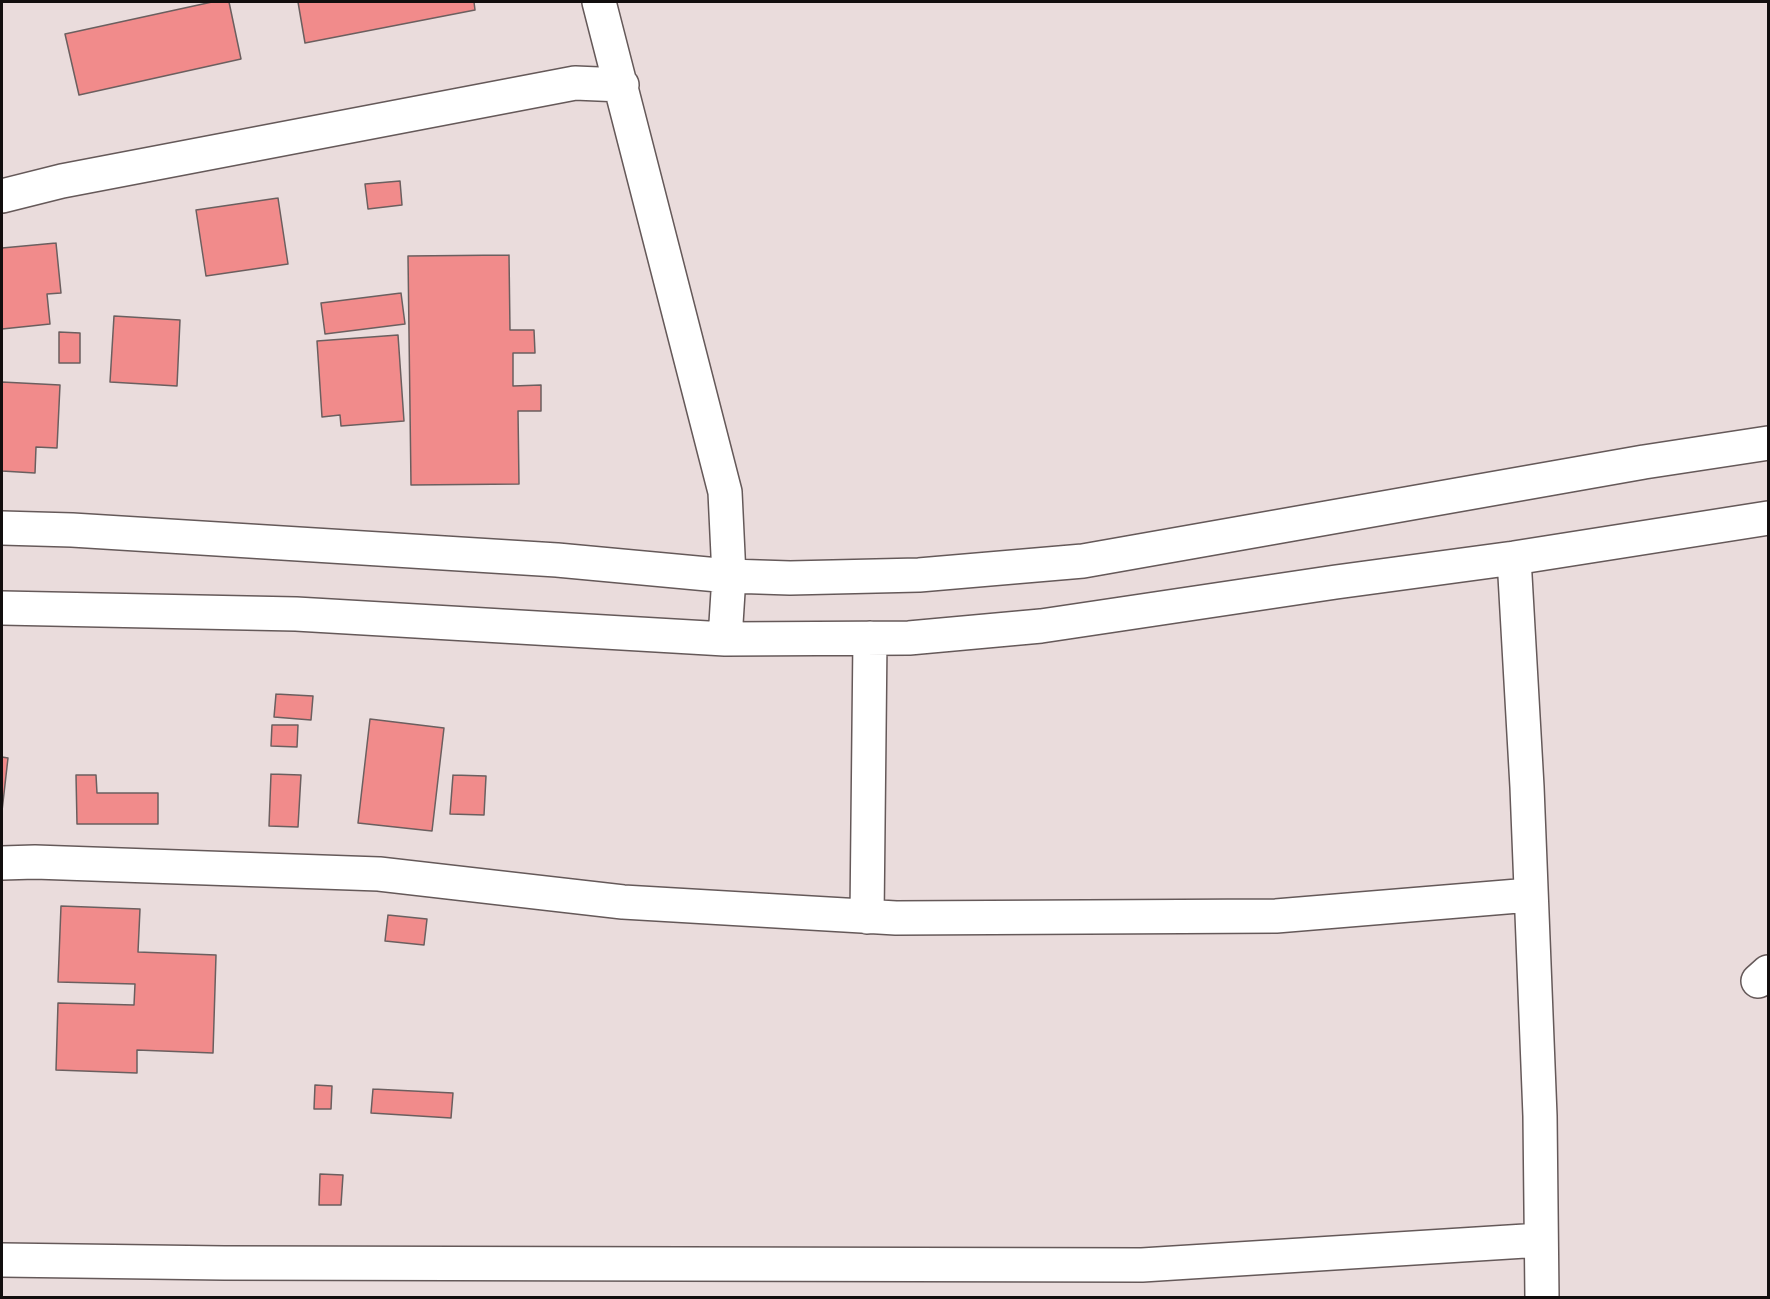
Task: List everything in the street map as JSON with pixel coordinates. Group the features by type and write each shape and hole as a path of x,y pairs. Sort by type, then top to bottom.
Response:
{"street":[{"path":"599,2 725,492 729,576 725,639"},
{"path":"2,196 62,182 575,83 622,85"},
{"path":"2,528 72,530 557,560 729,576 790,578 919,575 1083,561 1768,442"},
{"path":"2,608 296,614 725,639 909,638 1041,626 1514,558 1768,518"},
{"path":"1514,558 1527,787 1540,1116 1542,1298"},
{"path":"867,917 870,638"},
{"path":"2,863 35,862 379,874 622,902 867,917 1276,916 1530,896"},
{"path":"2,1260 260,1263 1142,1264 1541,1240"}],"building":[{"path":"212,2 229,2 241,59 79,95 65,34"},
{"path":"298,2 474,2 475,10 305,43"},
{"path":"400,181 402,205 368,209 365,184"},
{"path":"278,198 288,264 206,276 196,210"},
{"path":"56,243 61,293 47,294 50,324 2,329 2,248"},
{"path":"509,255 510,330 534,330 535,353 513,353 513,386 541,385 541,411 518,411 519,484 411,485 408,256"},
{"path":"401,293 405,324 325,334 321,303"},
{"path":"114,316 180,320 177,386 110,382"},
{"path":"59,332 80,333 80,363 59,363"},
{"path":"398,335 404,421 341,426 340,415 322,417 317,341"},
{"path":"2,382 60,385 57,448 36,447 35,473 2,471"},
{"path":"276,694 313,696 311,720 274,717"},
{"path":"370,719 444,728 432,831 358,823"},
{"path":"272,725 298,725 297,747 271,746"},
{"path":"2,757 8,758 2,811"},
{"path":"271,774 301,775 298,827 269,826"},
{"path":"76,775 96,775 97,793 158,793 158,824 77,824"},
{"path":"453,775 486,776 484,815 450,814"},
{"path":"61,906 140,909 138,952 216,955 213,1053 137,1050 137,1073 56,1070 58,1003 134,1005 135,984 58,982"},
{"path":"388,915 427,919 424,945 385,941"},
{"path":"315,1085 332,1086 331,1109 314,1109"},
{"path":"373,1089 453,1093 451,1118 371,1113"},
{"path":"320,1174 343,1175 341,1205 319,1205"}]}
